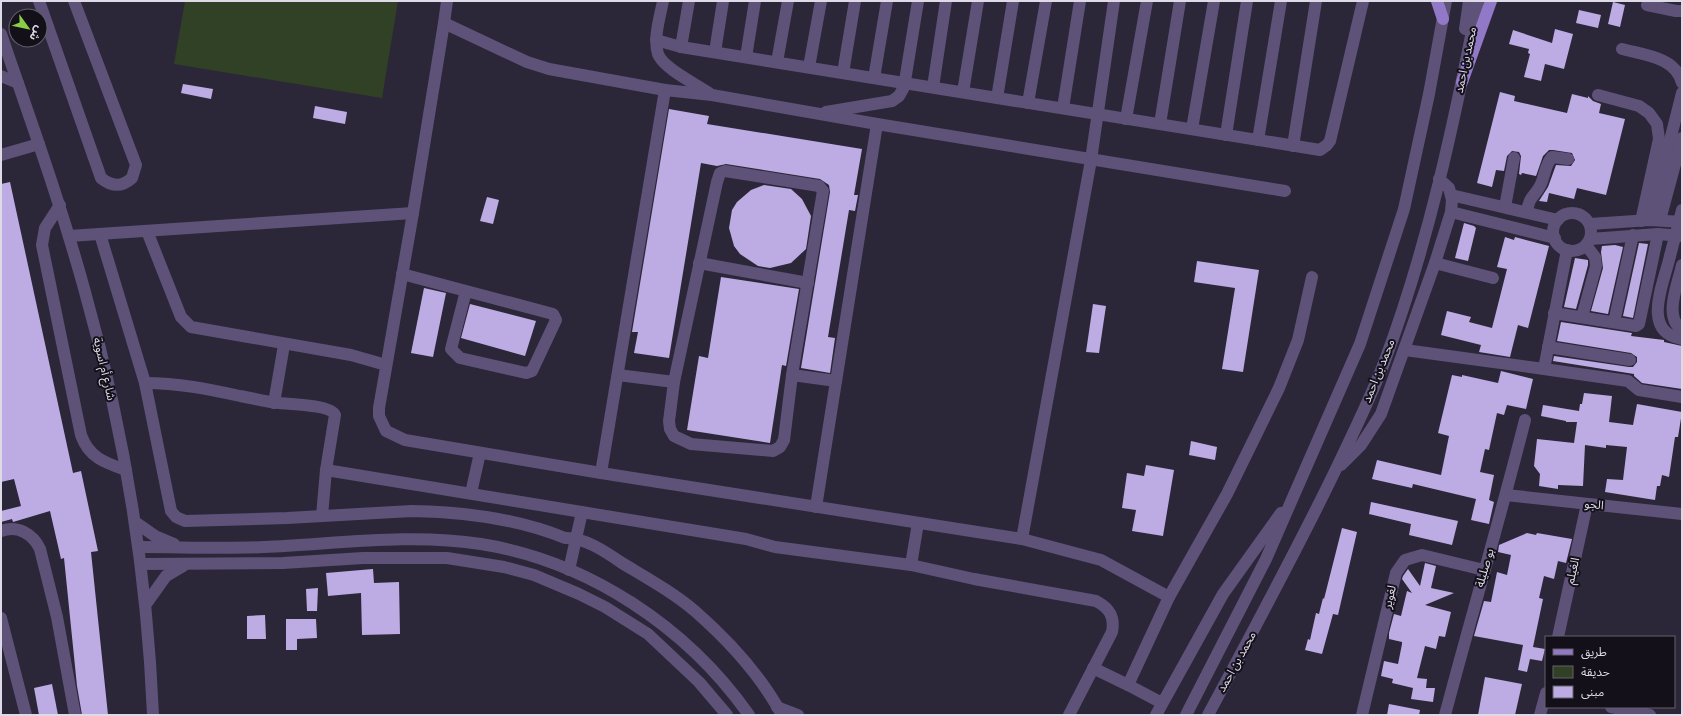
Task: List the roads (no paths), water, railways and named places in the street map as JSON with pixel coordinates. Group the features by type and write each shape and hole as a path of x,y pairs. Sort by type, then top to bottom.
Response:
{"main road":[{"path":"1438,1 1443,19"},
{"path":"1462,82 1491,1"}],"street":[{"path":"39,1 101,178 113,186 120,185 127,183 132,178 136,165 74,1"},
{"path":"447,1 414,213 386,365 379,416 386,431 405,440 480,453 1022,539 1102,560 1169,597"},
{"path":"663,1 656,40 658,54 662,60 712,95"},
{"path":"681,47 689,1"},
{"path":"715,52 723,1"},
{"path":"746,57 755,1"},
{"path":"777,62 788,1"},
{"path":"809,67 821,1"},
{"path":"843,73 855,1"},
{"path":"874,78 887,1"},
{"path":"817,114 892,101 902,92 918,1"},
{"path":"933,87 946,1"},
{"path":"963,92 978,1"},
{"path":"997,98 1013,1"},
{"path":"1028,103 1046,1"},
{"path":"1063,108 1080,1"},
{"path":"1022,539 1091,160 1114,1"},
{"path":"1126,119 1147,1"},
{"path":"1160,124 1180,1"},
{"path":"1192,129 1214,1"},
{"path":"1226,135 1247,1"},
{"path":"1258,140 1281,1"},
{"path":"1293,146 1316,1"},
{"path":"656,40 681,47 1320,150 1330,141 1363,1"},
{"name":"محمد بن احمد","path":"1186,715 1238,617 1294,496 1360,344 1380,287 1404,209 1429,94 1446,1"},
{"path":"1465,67 1460,54 1469,1"},
{"name":"محمد بن احمد","path":"1208,715 1320,505 1335,470 1356,428 1383,364 1406,298 1439,179 1462,82 1478,1"},
{"path":"1647,5 1676,11 1682,10"},
{"path":"444,23 542,67 665,90 712,95 1091,160 1285,191"},
{"name":"شارع أم اسوية","path":"1,34 60,206 101,351 126,470 140,547 146,604 153,715"},
{"path":"1622,49 1669,63 1678,72 1682,83"},
{"path":"1,76 18,83"},
{"path":"601,473 665,90"},
{"path":"1650,220 1682,93"},
{"path":"1598,94 1639,106 1649,113 1657,124 1659,139 1650,220"},
{"path":"816,506 877,124"},
{"path":"1650,220 1682,138"},
{"path":"1,154 39,144"},
{"path":"1527,212 1529,202 1541,185 1548,162 1552,157 1568,159"},
{"path":"1505,207 1514,158"},
{"path":"725,171 819,186 823,191 808,283 792,375 784,440 780,447 773,451 691,444 674,436 670,429 669,420 674,382 720,173 725,171"},
{"path":"1335,470 1361,445 1372,430 1385,403 1405,350 1451,212 1451,195 1449,188 1439,179"},
{"path":"1451,195 1558,220"},
{"path":"60,206 42,233 42,245 81,435 88,449 98,459 126,470"},
{"path":"1682,210 1658,306 1658,320 1665,332 1670,336 1682,339"},
{"path":"1451,212 1555,238"},
{"path":"69,236 414,213"},
{"path":"1582,317 1596,266 1595,257 1588,242 1591,229 1590,224 1579,214 1571,213 1564,215 1558,220 1554,232 1558,244 1567,250 1574,250 1588,242 1633,235 1658,234 1682,236"},
{"path":"1590,224 1650,220 1682,222"},
{"path":"147,231 177,307 187,324 197,330 250,337 284,345 351,355 386,365"},
{"path":"100,234 146,383 166,492 171,511 176,518 185,521 441,511 498,518 565,538 575,537 608,553 696,612 733,648 780,711 798,715"},
{"path":"1554,314 1636,326 1638,324 1658,234"},
{"path":"1614,322 1633,235"},
{"path":"1544,369 1567,250"},
{"path":"699,263 808,283"},
{"path":"1435,263 1493,278"},
{"path":"1682,265 1671,314 1674,322 1682,330"},
{"path":"402,274 466,291 552,314 556,320 532,371 526,373 460,358 455,355 451,349 466,291"},
{"path":"1128,685 1169,597 1227,494 1279,388 1298,340 1312,277"},
{"path":"274,403 284,345"},
{"path":"1548,347 1630,360"},
{"path":"1405,350 1628,381 1640,390 1682,398"},
{"path":"618,375 674,382"},
{"path":"792,375 836,381"},
{"path":"146,383 174,383 274,403 310,406 333,412 334,415 326,470 322,516"},
{"name":"بو صليلة","path":"1445,715 1506,495 1525,420"},
{"path":"471,494 480,453"},
{"path":"326,470 746,540 775,547 911,565 974,579 1088,599 1104,605 1110,611 1114,624 1112,632 1069,715"},
{"name":"الجو","path":"1506,495 1682,514"},
{"path":"1156,715 1223,594 1294,496"},
{"name":"الغيلم","path":"1558,636 1587,504"},
{"path":"569,570 575,537 582,512"},
{"path":"135,522 155,536 183,547"},
{"path":"911,565 918,522"},
{"path":"1,531 11,529 26,532 37,542 40,548 57,617 75,715"},
{"path":"140,547 262,547 362,540 441,540 480,544 540,558 569,570 612,592 667,627 723,681 749,715"},
{"name":"لغوير","path":"1362,715 1396,573 1405,560 1422,554 1484,570"},
{"path":"142,564 186,565 283,563 363,558 447,558 504,566 534,575 599,604 648,634 698,682 727,715"},
{"path":"146,604 166,576 186,565"},
{"path":"1,618 26,715"},
{"path":"1093,668 1162,703"},
{"path":"1540,715 1545,697"},
{"path":"1616,708 1650,715"}]}
